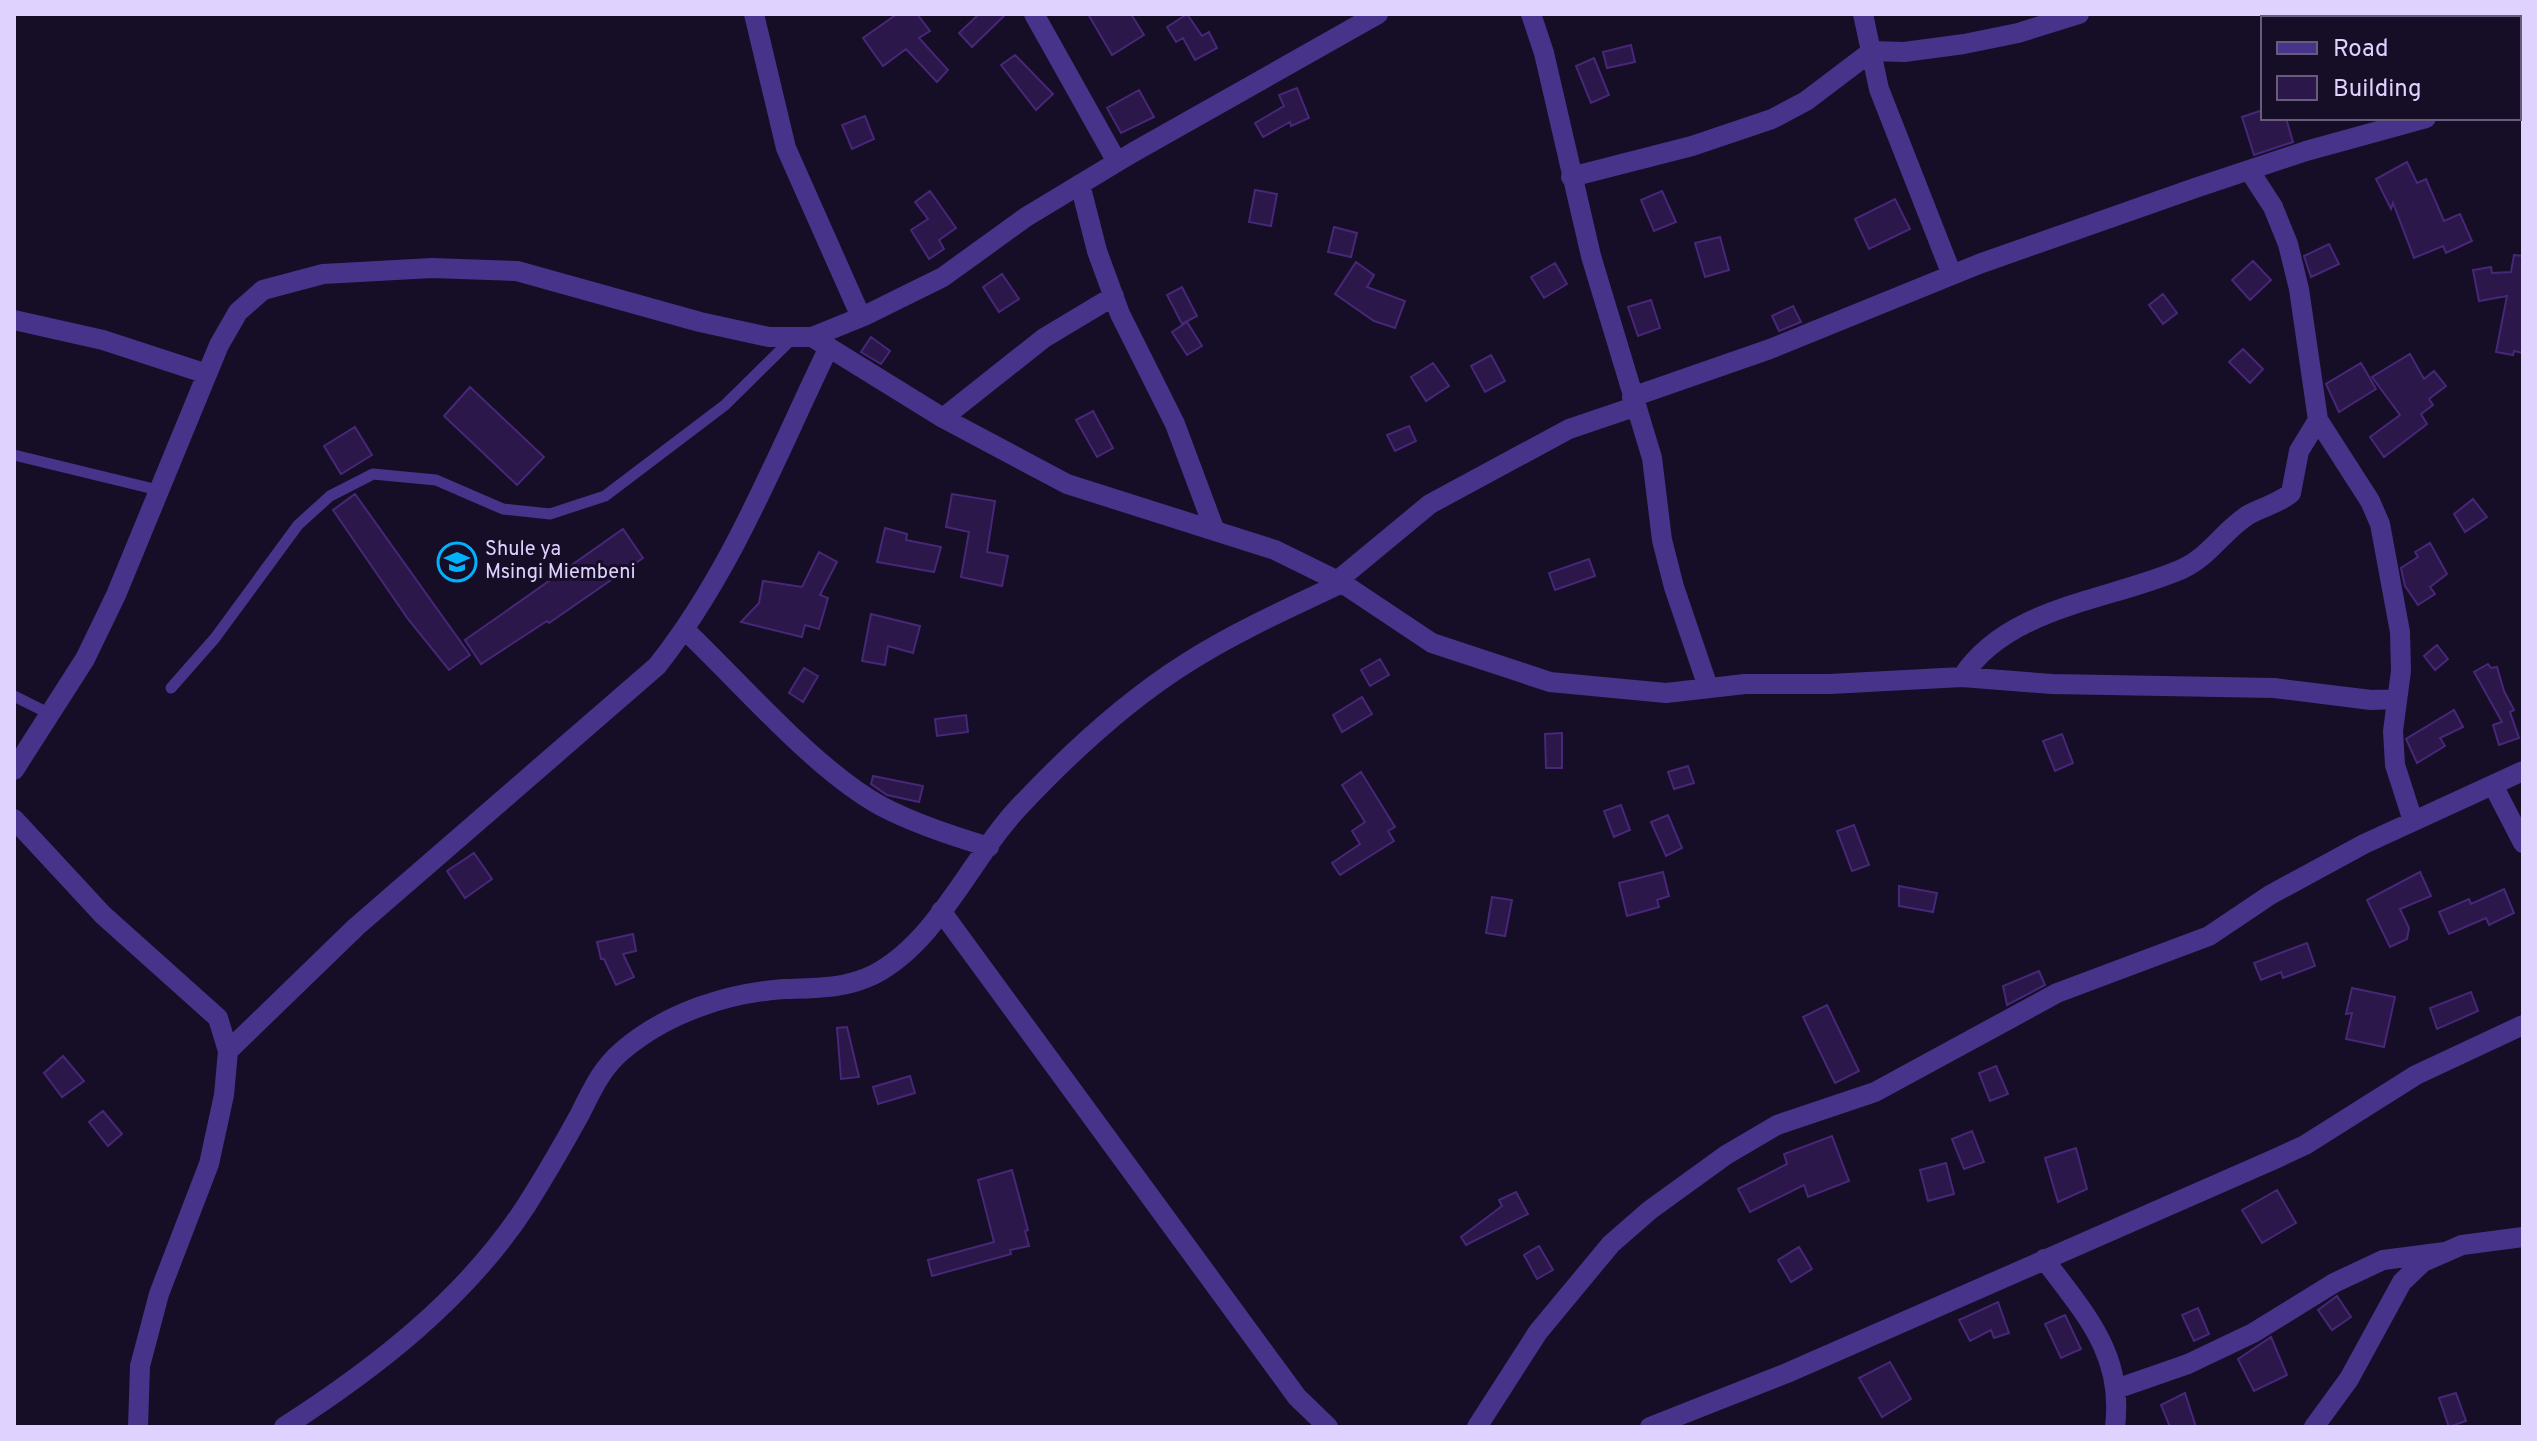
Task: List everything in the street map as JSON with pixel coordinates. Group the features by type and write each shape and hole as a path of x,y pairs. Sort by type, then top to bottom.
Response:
{"street":[{"path":"754,14 786,148 861,317"},
{"path":"1034,14 1117,162"},
{"path":"228,1051 356,927 657,666 685,630 725,567 812,340 943,277 1080,184 1378,14"},
{"path":"1531,14 1544,53 1571,177 1633,402 1652,458 1662,540 1674,587 1708,687"},
{"path":"1863,14 1879,89 1952,275"},
{"path":"1571,177 1692,146 1772,119 1806,101 1872,51 1904,52 1964,44 2018,33 2079,14"},
{"path":"284,1427 355,1381 423,1323 475,1271 531,1198 604,1068 625,1048 697,1006 729,996 781,989 832,988 875,974 914,942 941,911 1017,808 1091,736 1183,665 1262,620 1340,582 1430,504 1569,429 1952,275 2249,170 2419,120"},
{"path":"2249,170 2273,207 2288,244 2299,289 2318,420 2370,501 2380,524 2400,632 2401,671 2395,699 2395,765 2413,821"},
{"path":"1080,184 1097,251 1114,296 1175,424 1215,531"},
{"path":"14,770 85,659 116,595 207,374 238,312 263,290 323,274 401,269 517,271 700,322 769,337 812,340 943,418 1067,484 1275,550 1340,582 1432,643 1500,668 1584,687 1666,693 1708,687 1962,677 2052,684 2274,688 2371,700 2395,699"},
{"path":"943,418 1044,338 1114,296"},
{"path":"14,320 103,340 207,374"},
{"path":"1962,677 1990,643 2018,626 2166,575 2206,555 2246,516 2291,493 2299,451 2318,420"},
{"path":"685,630 831,771 879,805 917,823 989,847"},
{"path":"1477,1427 1538,1332 1611,1244 1650,1210 1726,1155 1777,1125 1875,1092 2057,993 2209,936 2270,895 2413,821 2523,771"},
{"path":"2493,785 2523,843"},
{"path":"14,819 103,915 218,1018 228,1051 224,1095 209,1164 159,1294 140,1366 138,1427"},
{"path":"941,911 1297,1397 1328,1427"},
{"path":"1650,1427 1787,1373 2305,1145 2416,1075 2523,1025"},
{"path":"2314,1427 2349,1379 2402,1282 2423,1262 2462,1245 2523,1237"},
{"path":"2116,1389 2188,1364 2253,1333 2334,1283 2383,1260 2445,1252"},
{"path":"2044,1259 2095,1326 2115,1372 2115,1427"}],"lane":[{"path":"171,688 215,638 298,525 330,496 373,474 436,480 503,509 550,514 605,496 812,340"},
{"path":"14,455 80,474 158,490"},
{"path":"14,696 50,714"}],"building":[{"path":"897,14 917,14 930,31 919,38 948,70 937,82 906,49 883,66 863,38"},
{"path":"979,14 1006,14 972,47 959,33"},
{"path":"1088,14 1131,14 1144,35 1112,55"},
{"path":"1187,14 1202,36 1209,32 1217,48 1195,60 1183,38 1176,42 1167,27"},
{"path":"1631,45 1635,62 1607,68 1603,52"},
{"path":"1015,55 1053,94 1036,110 1001,65"},
{"path":"1594,58 1609,95 1591,103 1576,66"},
{"path":"1297,88 1309,118 1291,126 1290,122 1263,137 1255,123 1284,106 1279,95"},
{"path":"1139,90 1154,117 1121,133 1107,108"},
{"path":"2261,111 2261,120 2287,120 2293,142 2254,155 2242,117"},
{"path":"865,116 874,139 852,149 842,125"},
{"path":"2407,162 2417,183 2426,179 2444,221 2460,214 2472,241 2446,253 2443,246 2414,258 2393,203 2391,209 2376,179"},
{"path":"1255,190 1277,194 1271,226 1249,222"},
{"path":"930,191 956,228 939,240 944,249 929,259 911,230 928,219 915,202"},
{"path":"1662,191 1676,222 1654,231 1641,200"},
{"path":"1895,199 1910,229 1869,249 1855,219"},
{"path":"1334,227 1357,233 1351,257 1328,252"},
{"path":"1720,237 1729,270 1705,277 1695,243"},
{"path":"2329,244 2339,264 2311,277 2304,256"},
{"path":"2514,255 2523,256 2523,353 2514,351 2513,355 2496,352 2507,296 2479,301 2473,270 2491,267 2492,273 2511,272"},
{"path":"2253,261 2271,280 2250,300 2232,280"},
{"path":"1356,262 1374,275 1367,287 1405,301 1395,328 1374,321 1335,294"},
{"path":"1555,263 1567,284 1544,298 1531,277"},
{"path":"1002,274 1019,299 999,312 983,287"},
{"path":"1182,287 1197,316 1182,324 1167,295"},
{"path":"2163,294 2177,313 2163,324 2149,305"},
{"path":"1651,300 1660,328 1638,336 1628,307"},
{"path":"1793,306 1801,322 1779,331 1772,316"},
{"path":"1187,322 1202,346 1187,355 1172,332"},
{"path":"871,337 890,351 881,364 861,352"},
{"path":"2243,349 2263,369 2250,383 2229,362"},
{"path":"2410,354 2424,379 2434,371 2446,386 2429,399 2433,405 2421,414 2427,424 2384,457 2370,437 2400,415 2372,377"},
{"path":"1491,355 1505,381 1485,392 1471,366"},
{"path":"1433,363 1449,386 1426,401 1411,377"},
{"path":"2361,363 2376,389 2339,412 2326,384"},
{"path":"470,387 544,457 517,485 444,416"},
{"path":"1093,411 1113,448 1097,457 1076,420"},
{"path":"1409,426 1416,441 1395,451 1387,435"},
{"path":"355,427 372,455 341,474 324,446"},
{"path":"355,494 470,655 449,670 408,619 333,510"},
{"path":"952,494 995,501 987,552 1008,556 1002,586 961,577 969,532 946,527"},
{"path":"2473,499 2487,517 2465,532 2454,514"},
{"path":"885,528 907,534 906,540 941,547 934,572 877,562"},
{"path":"623,529 643,558 549,623 547,621 481,664 465,640"},
{"path":"2430,543 2447,574 2430,587 2435,594 2418,605 2405,586 2401,568 2418,557 2415,552"},
{"path":"819,552 837,562 820,595 828,598 819,629 805,625 802,637 741,622 759,603 763,581 802,587"},
{"path":"1589,559 1595,576 1555,590 1549,573"},
{"path":"871,614 920,626 913,653 888,646 885,665 862,661"},
{"path":"2437,645 2448,659 2435,670 2424,656"},
{"path":"1380,659 1389,675 1370,686 1361,670"},
{"path":"2488,664 2491,668 2497,667 2514,710 2510,712 2519,738 2499,745 2493,725 2502,722 2474,672"},
{"path":"804,668 818,676 803,702 789,693"},
{"path":"1362,697 1372,714 1342,732 1333,715"},
{"path":"2454,710 2463,727 2440,738 2445,746 2417,763 2406,739"},
{"path":"966,715 968,732 937,736 935,719"},
{"path":"1562,733 1562,768 1546,768 1545,734"},
{"path":"2062,734 2073,763 2055,771 2043,741"},
{"path":"1688,766 1694,783 1674,789 1668,772"},
{"path":"1361,772 1395,827 1388,831 1394,841 1340,875 1332,863 1360,844 1352,831 1365,822 1342,785"},
{"path":"873,776 923,786 919,802 887,795 871,784"},
{"path":"1621,805 1630,830 1614,837 1604,811"},
{"path":"1668,815 1682,848 1666,856 1651,822"},
{"path":"1854,825 1869,865 1852,871 1837,831"},
{"path":"474,853 492,879 465,898 447,871"},
{"path":"1663,872 1669,896 1657,900 1659,907 1627,916 1619,883"},
{"path":"2420,872 2431,896 2400,909 2409,928 2407,939 2390,947 2367,900"},
{"path":"1899,886 1937,893 1933,912 1899,906"},
{"path":"2504,889 2514,913 2489,925 2486,918 2449,934 2439,912 2469,899 2471,904"},
{"path":"1492,897 1512,900 1505,936 1486,933"},
{"path":"633,934 636,951 623,954 634,977 616,985 604,959 601,959 597,942"},
{"path":"2307,943 2315,966 2283,978 2281,972 2261,980 2254,963"},
{"path":"2039,971 2045,985 2007,1005 2003,986"},
{"path":"2352,988 2395,997 2384,1047 2346,1039 2352,1013 2346,1014"},
{"path":"2471,992 2478,1011 2437,1029 2430,1008"},
{"path":"1827,1005 1859,1071 1835,1083 1803,1017"},
{"path":"847,1027 859,1077 841,1079 837,1028"},
{"path":"63,1056 84,1081 62,1097 44,1073"},
{"path":"1996,1066 2008,1094 1990,1101 1979,1073"},
{"path":"910,1076 915,1093 878,1104 873,1087"},
{"path":"103,1111 122,1134 108,1146 89,1122"},
{"path":"1972,1131 1984,1162 1964,1169 1952,1139"},
{"path":"1832,1136 1849,1181 1808,1197 1804,1185 1750,1212 1738,1189 1787,1164 1784,1154"},
{"path":"2076,1148 2087,1189 2058,1202 2045,1158"},
{"path":"1946,1163 1954,1194 1928,1201 1920,1170"},
{"path":"1012,1170 1028,1230 1025,1231 1029,1246 932,1276 928,1260 994,1242 978,1180"},
{"path":"2277,1190 2296,1223 2262,1243 2242,1210"},
{"path":"1516,1192 1528,1214 1466,1245 1461,1237 1502,1206 1499,1200"},
{"path":"1539,1246 1553,1270 1537,1279 1524,1255"},
{"path":"1799,1247 1812,1269 1791,1282 1778,1260"},
{"path":"2337,1296 2351,1317 2332,1330 2318,1310"},
{"path":"1998,1302 2009,1333 1994,1338 1991,1330 1970,1341 1959,1320"},
{"path":"2198,1308 2209,1334 2194,1341 2182,1315"},
{"path":"2065,1315 2081,1349 2061,1358 2045,1324"},
{"path":"2271,1337 2287,1375 2254,1391 2238,1359"},
{"path":"1890,1362 1911,1399 1882,1417 1859,1378"},
{"path":"2185,1393 2196,1427 2170,1427 2161,1405"},
{"path":"2456,1393 2466,1421 2449,1427 2439,1398"}],"place":[{"name":"Shule ya Msingi Miembeni","path":"457,562"}]}
